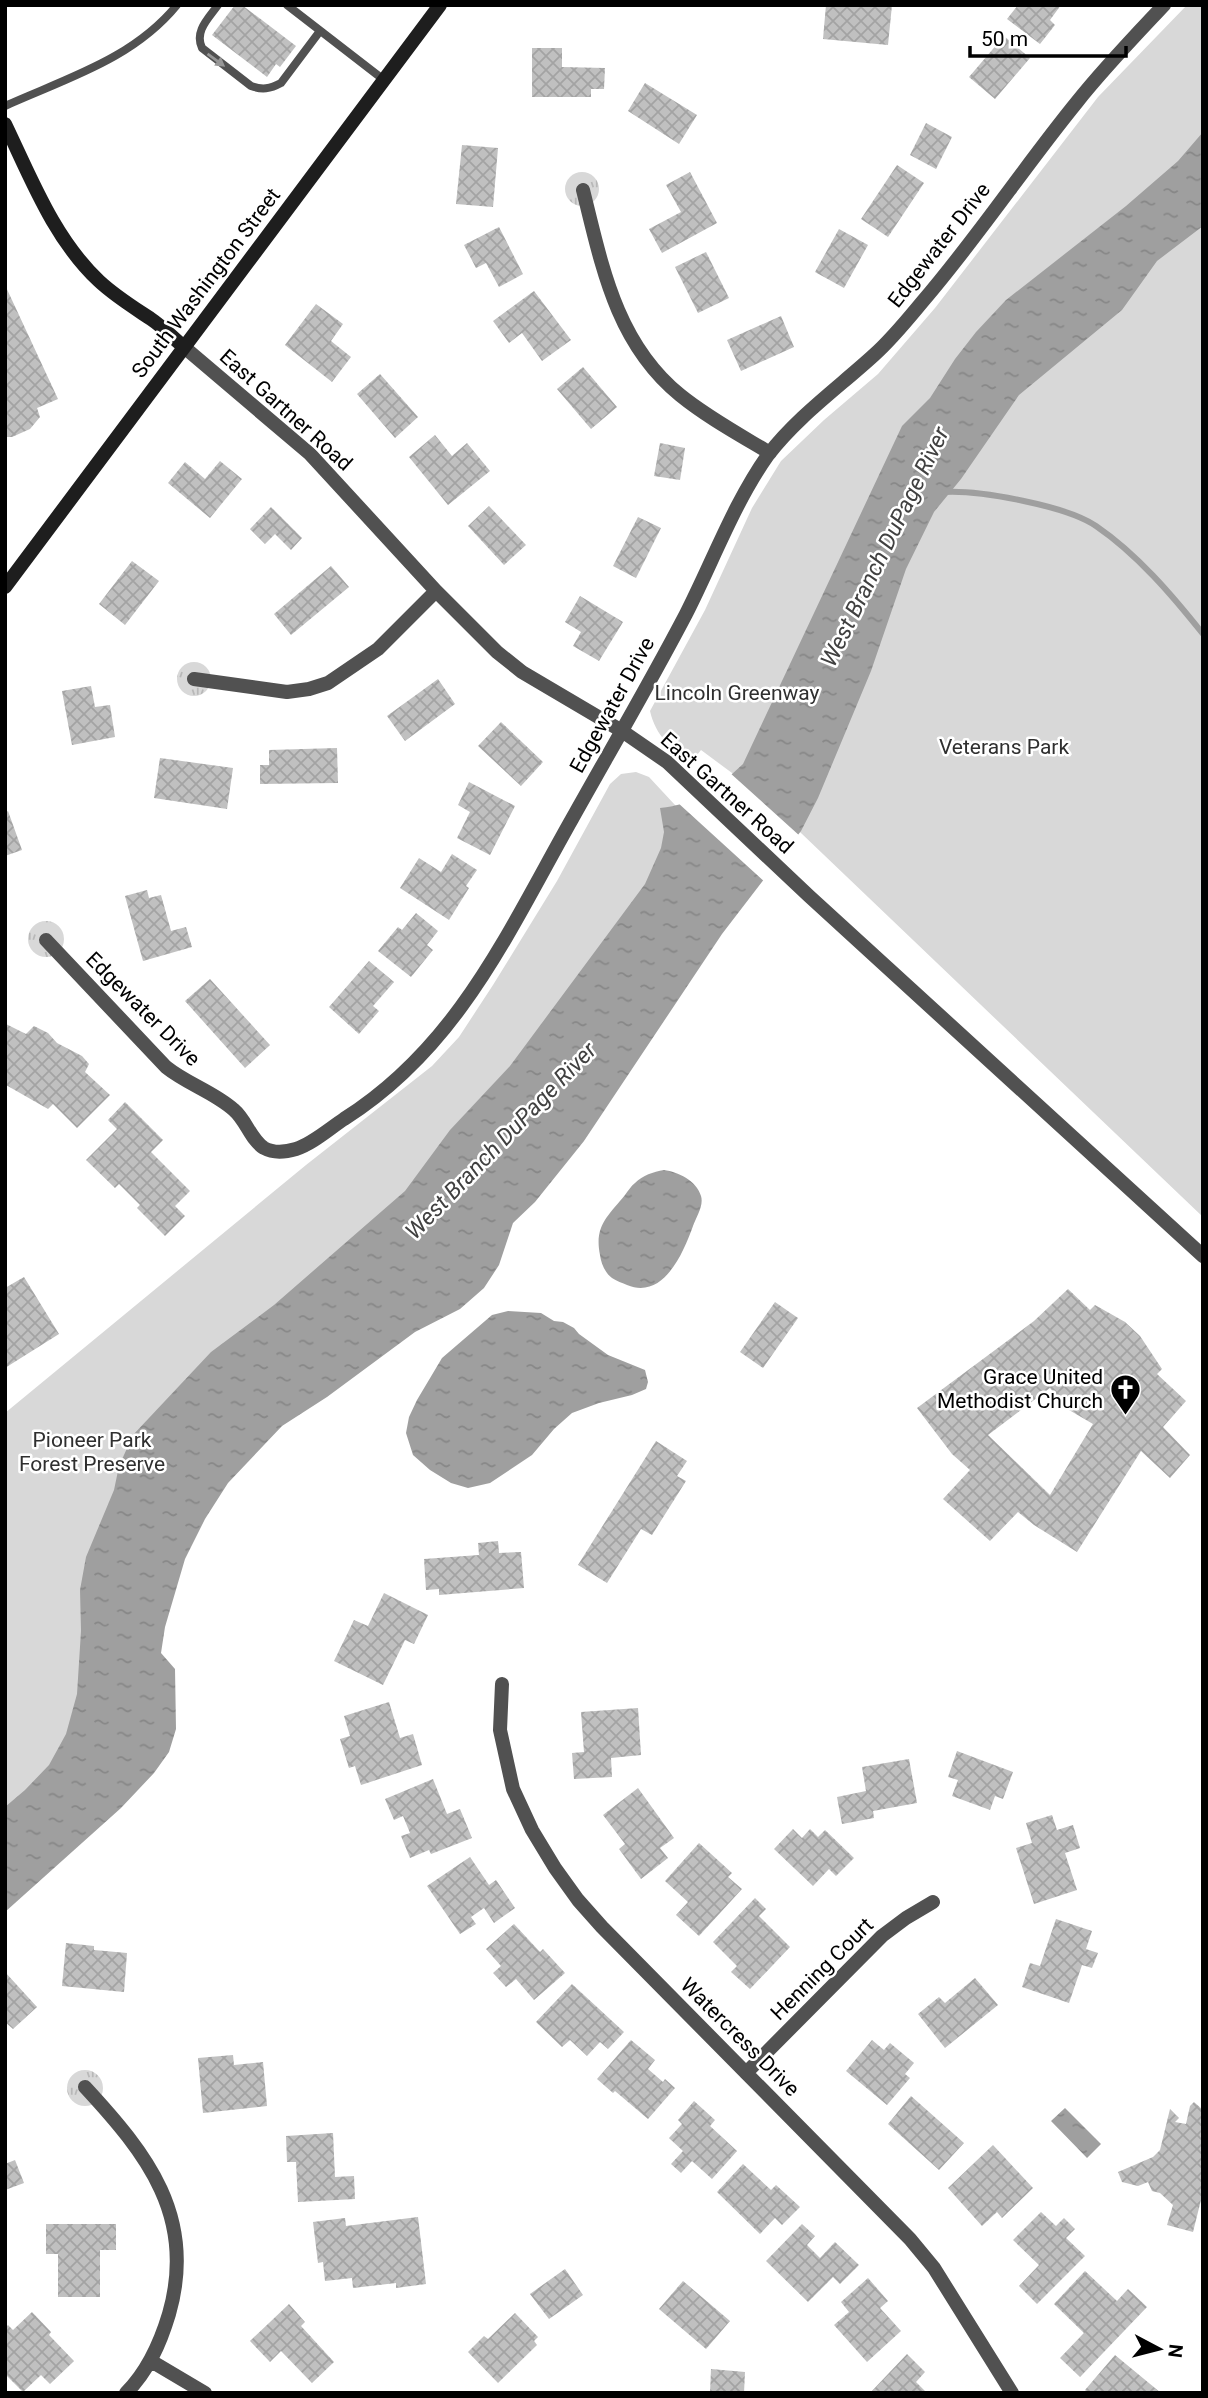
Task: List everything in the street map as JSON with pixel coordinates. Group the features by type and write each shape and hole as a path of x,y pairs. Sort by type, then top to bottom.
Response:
{"main road":[{"name":"South Washington Street","path":"5,587 440,5"},
{"path":"5,124 43,202 82,264 100,282 154,321 184,347"}],"street":[{"name":"Edgewater Drive","path":"46,940 166,1067 181,1080 234,1109 263,1147 278,1152 299,1148 359,1110 388,1087 419,1059 485,974 622,731 687,611 748,488 770,453 797,424 879,351 925,299 1077,101 1164,5"},
{"path":"583,190 608,287 621,321 638,350 662,379 680,395 770,453"},
{"name":"East Gartner Road","path":"184,347 310,454 436,591 497,652 522,672 622,731 667,762 809,896 1203,1256"},
{"path":"194,679 287,692 328,683 378,649 436,591"},
{"name":"Watercress Drive","path":"502,1684 500,1730 513,1789 532,1830 555,1868 602,1927 910,2239 934,2268 1012,2393"},
{"name":"Henning Court","path":"746,2073 882,1937 933,1902"},
{"path":"85,2087 142,2154 159,2185 173,2225 177,2267 173,2298 163,2335 151,2361 126,2393"},
{"path":"151,2361 205,2393"}],"lane":[{"path":"5,106 125,52 148,36 177,5"},
{"path":"218,5 200,33 199,42 202,48 258,89 273,88 281,83 320,31"},
{"path":"287,5 384,80"}],"green space":[{"name":"Veterans Park","path":"1187,5 1203,5 1203,1217 759,793 701,750 690,764 660,735 650,711 705,610 752,508 781,461 878,374 935,308 1098,97"},
{"path":"582,172 594,177 599,189 594,201 582,206 570,201 565,189 570,177"},
{"path":"194,662 206,667 211,679 206,691 194,696 182,691 177,679 182,667"},
{"name":"Pioneer Park Forest Preserve","path":"636,772 649,777 725,851 215,1418 130,1640 5,1852 5,1413 306,1165 432,1066 459,1037 493,985 557,881 610,784 621,774"},
{"path":"46,921 58,927 64,939 58,951 46,957 34,951 28,939 34,927"},
{"path":"85,2070 98,2075 103,2088 98,2101 85,2106 72,2101 67,2088 72,2075"}],"water":[{"name":"West Branch DuPage River","path":"1203,132 1203,226 1157,261 1122,310 1019,395 961,479 934,512 906,569 871,671 818,798 801,831 722,934 584,1141 535,1202 513,1223 499,1265 484,1288 460,1309 415,1332 327,1397 282,1426 228,1483 205,1519 185,1559 165,1627 161,1653 175,1669 176,1729 169,1752 154,1773 121,1808 5,1912 5,1807 49,1765 66,1734 77,1694 81,1631 80,1590 86,1557 133,1435 211,1352 274,1305 405,1191 450,1130 510,1066 645,884 661,848 664,832 660,808 695,799 725,780 743,764 902,426 930,398 955,359 1006,300 1126,206 1178,161"},
{"path":"664,1170 681,1175 695,1185 701,1196 701,1208 684,1249 670,1272 651,1286 640,1288 627,1285 612,1278 604,1268 599,1245 601,1229 634,1184 645,1176"},
{"path":"508,1311 541,1313 554,1321 563,1322 608,1355 645,1370 648,1382 646,1389 632,1395 572,1413 532,1455 490,1483 468,1488 451,1483 413,1455 406,1433 409,1417 442,1358 492,1315"},
{"path":"1065,2108 1101,2144 1087,2158 1051,2121"}],"pier":[{"path":"729,772 801,837 766,883 677,802 705,791"}],"building":[{"path":"235,5 242,5 296,46 280,67 276,64 267,77 212,35"},
{"path":"826,5 892,5 888,45 823,39"},
{"path":"1018,5 1061,5 1050,20 1055,25 1040,44 1007,19"},
{"path":"1004,36 1030,58 995,99 969,77"},
{"path":"532,48 562,48 562,67 605,68 604,89 591,89 591,97 532,97"},
{"path":"645,83 697,115 679,144 628,111"},
{"path":"926,123 952,137 936,169 910,155"},
{"path":"462,145 498,148 493,207 456,204"},
{"path":"897,165 924,183 888,237 861,219"},
{"path":"690,172 717,223 662,253 649,229 681,212 666,185"},
{"path":"499,227 523,274 499,287 486,263 476,268 464,245"},
{"path":"839,229 868,245 844,288 815,272"},
{"path":"706,252 729,298 698,313 675,267"},
{"path":"5,285 58,399 37,408 40,417 30,429 12,437 5,437"},
{"path":"534,291 571,340 542,361 522,333 509,343 493,321"},
{"path":"316,304 343,324 331,341 351,357 332,382 285,345"},
{"path":"781,316 794,347 741,371 727,340"},
{"path":"583,367 617,407 591,429 557,389"},
{"path":"380,374 418,417 395,438 357,394"},
{"path":"435,435 452,456 467,443 490,471 448,505 409,457"},
{"path":"660,443 685,448 680,480 654,476"},
{"path":"220,461 242,479 210,518 168,483 185,462 205,479"},
{"path":"489,506 526,545 504,565 468,526"},
{"path":"271,507 302,538 291,550 275,534 265,544 250,529"},
{"path":"638,517 661,528 636,578 613,566"},
{"path":"132,561 159,581 125,625 99,604"},
{"path":"331,566 349,587 291,635 274,614"},
{"path":"580,596 623,622 599,661 573,646 581,632 565,622"},
{"path":"438,679 455,704 405,741 387,716"},
{"path":"91,686 95,707 110,705 115,737 72,745 62,691"},
{"path":"501,722 543,762 521,786 478,746"},
{"path":"337,748 338,783 260,784 260,765 269,765 269,750"},
{"path":"160,758 233,768 227,809 154,798"},
{"path":"469,782 515,806 490,855 457,838 470,812 458,805"},
{"path":"8,811 22,850 5,856 5,813"},
{"path":"452,854 477,870 449,920 400,888 419,858 441,872"},
{"path":"147,890 149,898 161,895 171,931 186,927 192,947 143,961 125,896"},
{"path":"416,913 438,931 427,945 433,950 411,977 378,951 398,927 402,930"},
{"path":"369,961 394,982 373,1006 379,1011 359,1034 329,1007"},
{"path":"210,979 270,1045 245,1068 185,1001"},
{"path":"6,1024 26,1034 34,1026 48,1033 57,1043 82,1056 89,1064 85,1072 110,1095 77,1128 53,1104 48,1109 6,1085"},
{"path":"125,1102 163,1140 151,1152 190,1191 175,1206 185,1216 165,1236 137,1208 140,1205 119,1184 115,1188 86,1160 117,1129 108,1120"},
{"path":"24,1277 59,1334 5,1368 5,1288"},
{"name":"Grace United Methodist Church","path":"1068,1289 1090,1310 1095,1305 1125,1322 1140,1336 1162,1369 1157,1374 1186,1401 1163,1427 1190,1455 1170,1478 1141,1451 1077,1552 1018,1512 990,1541 943,1499 970,1470 952,1454 917,1408 1034,1321","holes":["1050,1388 1064,1407 1093,1424 1050,1495 988,1435"]},
{"path":"775,1302 798,1318 763,1368 740,1352"},
{"path":"656,1441 687,1461 677,1476 686,1481 652,1535 641,1529 607,1583 578,1565"},
{"path":"498,1541 499,1553 521,1552 524,1588 439,1595 439,1589 426,1590 424,1559 479,1555 478,1543"},
{"path":"384,1593 428,1615 414,1644 405,1640 383,1685 334,1661 354,1620 368,1626"},
{"path":"389,1702 400,1738 413,1734 422,1765 361,1785 355,1766 349,1768 340,1739 350,1736 344,1716"},
{"path":"638,1708 641,1755 611,1758 612,1777 574,1779 572,1753 584,1752 581,1712"},
{"path":"957,1751 1013,1772 1003,1799 995,1796 990,1810 952,1796 958,1780 948,1777"},
{"path":"909,1759 917,1803 873,1811 874,1818 842,1824 837,1797 866,1791 862,1767"},
{"path":"433,1779 447,1814 460,1809 472,1838 431,1854 429,1850 410,1858 401,1836 410,1833 403,1816 394,1820 385,1799"},
{"path":"638,1788 674,1838 660,1848 668,1858 641,1879 619,1849 625,1844 603,1815"},
{"path":"1052,1815 1057,1830 1073,1825 1080,1848 1065,1853 1077,1890 1034,1904 1016,1848 1032,1843 1026,1823"},
{"path":"793,1829 802,1838 810,1829 818,1837 825,1830 854,1858 836,1876 829,1869 813,1886 774,1849"},
{"path":"699,1843 732,1873 728,1877 742,1889 699,1936 676,1915 688,1902 665,1881"},
{"path":"470,1857 489,1885 496,1880 515,1908 494,1923 484,1908 471,1917 476,1924 460,1934 427,1886"},
{"path":"755,1898 766,1909 759,1916 790,1947 750,1989 731,1972 737,1966 713,1942"},
{"path":"1056,1919 1092,1931 1086,1949 1098,1953 1092,1968 1082,1965 1069,2003 1022,1987 1030,1963 1040,1966"},
{"path":"514,1924 540,1952 543,1949 565,1973 534,2000 516,1979 506,1987 493,1973 501,1966 486,1949"},
{"path":"66,1943 94,1946 94,1950 127,1953 124,1992 62,1986"},
{"path":"5,1972 37,2007 13,2029 5,2022"},
{"path":"975,1978 998,2005 945,2048 918,2014 939,1997 945,2003"},
{"path":"572,1984 624,2032 608,2049 600,2042 587,2056 570,2040 562,2047 536,2022"},
{"path":"631,2040 655,2060 648,2069 675,2088 648,2119 597,2079"},
{"path":"872,2040 884,2050 890,2043 914,2063 905,2074 910,2078 887,2105 846,2071"},
{"path":"233,2055 234,2065 263,2062 267,2106 203,2113 198,2058"},
{"path":"911,2096 964,2143 939,2170 888,2124"},
{"path":"694,2101 715,2120 710,2126 737,2151 712,2179 692,2161 681,2173 671,2164 683,2151 669,2138 682,2124 678,2120"},
{"path":"1194,2102 1203,2110 1203,2192 1193,2232 1167,2225 1173,2205 1160,2193 1152,2191 1148,2182 1138,2186 1122,2182 1118,2172 1153,2157 1160,2150 1170,2109 1179,2118 1175,2122 1186,2124 1190,2106"},
{"path":"333,2133 335,2177 354,2176 355,2199 298,2202 296,2162 287,2162 286,2136"},
{"path":"993,2145 1033,2188 1002,2218 997,2212 982,2226 948,2188"},
{"path":"15,2160 24,2183 5,2190 5,2164"},
{"path":"743,2164 771,2190 776,2185 800,2207 782,2225 775,2218 760,2234 717,2192"},
{"path":"1041,2212 1056,2226 1064,2218 1075,2229 1066,2238 1085,2256 1037,2304 1019,2286 1039,2265 1013,2240"},
{"path":"418,2217 426,2284 396,2288 396,2283 353,2288 352,2278 325,2281 323,2262 318,2263 313,2222 345,2218 346,2226"},
{"path":"46,2224 116,2224 116,2250 100,2250 100,2297 58,2297 58,2254 46,2254"},
{"path":"802,2224 815,2236 807,2245 820,2258 835,2242 859,2265 840,2284 833,2277 808,2302 766,2261"},
{"path":"565,2269 583,2295 549,2319 530,2294"},
{"path":"1085,2271 1117,2301 1128,2289 1147,2307 1080,2377 1060,2358 1084,2333 1054,2304"},
{"path":"868,2278 888,2301 880,2308 901,2331 867,2362 834,2325 849,2312 841,2302"},
{"path":"683,2281 730,2321 706,2349 659,2309"},
{"path":"289,2304 305,2322 301,2326 334,2362 312,2383 281,2351 270,2362 250,2341"},
{"path":"32,2312 74,2361 50,2384 41,2375 23,2392 5,2374 5,2328 8,2325 13,2330"},
{"path":"515,2313 538,2337 534,2341 537,2345 498,2383 468,2352 484,2336 488,2339"},
{"path":"907,2354 925,2372 916,2382 927,2393 870,2393"},
{"path":"1115,2355 1161,2393 1088,2393 1085,2390"},
{"path":"711,2369 745,2372 744,2393 710,2393"}],"waterway":[{"path":"944,492 1023,501 1065,512 1096,526 1140,562 1203,634"}],"place":[{"name":"Grace United Methodist Church","path":"1126,1416"}],"park label":[{"name":"Lincoln Greenway","path":"737,693"}]}
